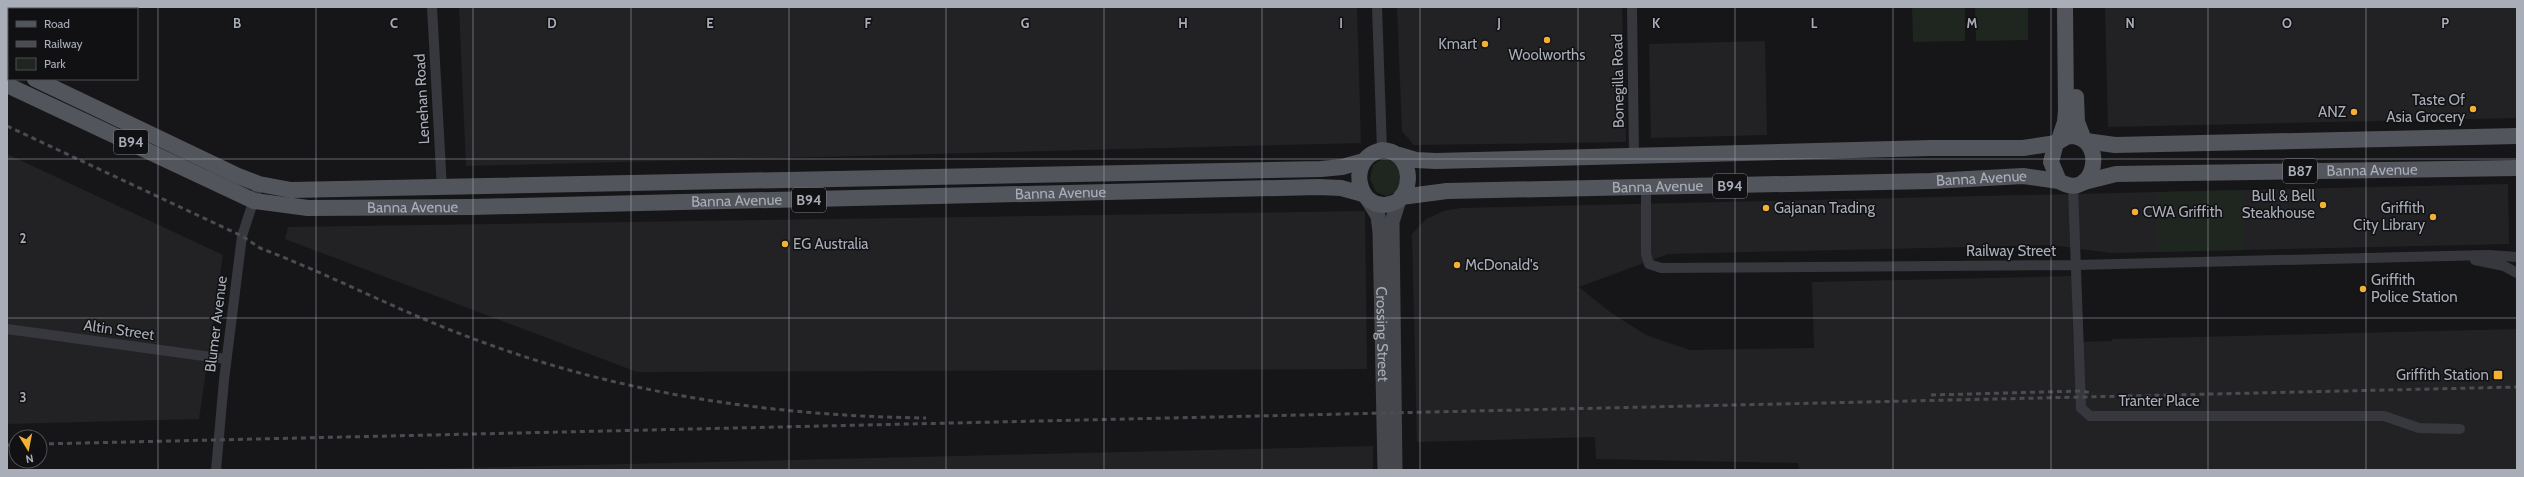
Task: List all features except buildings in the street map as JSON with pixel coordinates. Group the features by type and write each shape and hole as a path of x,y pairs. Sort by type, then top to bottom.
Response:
{"main road":[{"path":"2065,7 2066,112 2065,122 2050,162 2072,183 2094,165 2092,151 2085,140 2076,112 2076,7"},
{"name":"B94","path":"37,80 259,184"},
{"name":"B94","path":"7,84 254,201"},
{"name":"B87","path":"2057,142 2074,136 2085,140"},
{"name":"Banna Avenue","path":"2085,140 2115,145 2517,136"},
{"name":"Banna Avenue","path":"1399,155 1416,160 1436,161 1931,148 2023,148 2057,142"},
{"name":"B94","path":"1364,161 1375,151 1382,150 1399,155"},
{"path":"1399,155 1404,160 1408,174 1406,189 1400,199"},
{"name":"Banna Avenue","path":"259,184 291,190 442,189 1321,169 1342,167 1364,161"},
{"path":"1364,161 1359,177 1366,197"},
{"name":"Banna Avenue","path":"1400,199 1446,191 1646,188 2023,176 2072,183 2116,174 2517,168"},
{"name":"Banna Avenue","path":"254,201 308,208 443,208 1318,187 1341,188 1366,197"},
{"path":"442,189 443,208"},
{"name":"B94","path":"1366,197 1382,205 1400,199"},
{"name":"Crossing Street","path":"1366,197 1378,216 1380,232 1385,470"},
{"name":"Crossing Street","path":"1395,470 1392,222 1400,199"}],"street":[{"name":"Lenehan Road","path":"432,7 442,189"},
{"path":"1377,7 1382,150"},
{"name":"Bonegilla Road","path":"1632,7 1634,155"},
{"name":"Tranter Place","path":"2072,183 2081,408 2090,416 2384,416 2419,428 2460,429"},
{"name":"Blumer Avenue","path":"216,470 226,360 242,236 259,184"},
{"name":"Railway Street","path":"1646,188 1646,254 1649,264 1661,268 2076,265 2488,255 2517,257"},
{"name":"Railway Street","path":"2451,257 2496,264 2517,273"},
{"name":"Altin Street","path":"7,330 226,360"}],"shaded area":[{"path":"459,7 1357,7 1361,143 466,166"},
{"path":"1397,7 1622,7 1626,142 1414,145 1402,131"},
{"path":"2105,7 2517,7 2517,118 2108,127"},
{"path":"1765,41 1767,135 1651,138 1649,44"},
{"path":"7,154 223,255 199,419 7,424"},
{"path":"2508,184 2509,244 2111,253 2051,245 1668,254 1579,287 1610,312 1646,335 1690,350 1814,348 1812,282 2072,276 2073,342 2112,341 2112,339 2517,329 2517,470 1799,470 1798,463 1596,459 1595,437 1417,442 1412,234 1426,219 1444,211 1461,208"},
{"path":"1365,211 1367,369 637,372 285,239 288,227"},
{"path":"1373,446 1373,470 377,470"}],"green space":[{"path":"1912,7 1965,7 1965,41 1913,42"},
{"path":"1975,7 2028,7 2028,40 1976,41"},
{"path":"1384,158 1397,163 1402,181 1397,191 1387,196 1376,192 1370,179 1373,165"},
{"path":"2243,190 2244,250 2157,252 2157,192"}],"railway":[{"path":"7,126 242,236 260,248 316,271 428,321 485,343 539,361 647,389 702,399 813,413 926,418"},
{"path":"48,444 2517,387"},
{"path":"1931,395 2080,391 2093,393"}],"place":[{"name":"Woolworths","path":"1547,40"},
{"name":"Kmart","path":"1485,44"},
{"name":"Taste Of Asia Grocery","path":"2473,109"},
{"name":"ANZ","path":"2354,112"},
{"name":"Bull & Bell Steakhouse","path":"2323,205"},
{"name":"Gajanan Trading","path":"1766,208"},
{"name":"CWA Griffith","path":"2135,212"},
{"name":"Griffith City Library","path":"2433,217"},
{"name":"EG Australia","path":"785,244"},
{"name":"McDonald's","path":"1457,265"},
{"name":"Griffith Police Station","path":"2363,289"},
{"name":"Griffith Station","path":"2498,375"}]}
